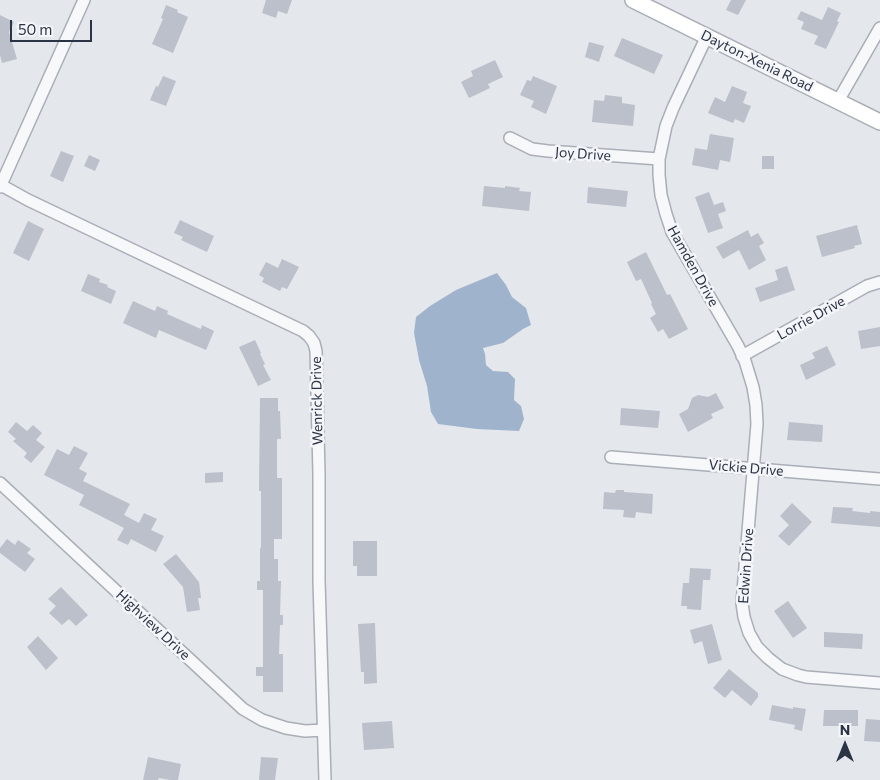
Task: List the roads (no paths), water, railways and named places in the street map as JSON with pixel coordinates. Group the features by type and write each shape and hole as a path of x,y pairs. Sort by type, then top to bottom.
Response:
{"main road":[{"name":"Dayton-Xenia Road","path":"633,0 880,122"}],"street":[{"path":"0,186 84,0"},
{"path":"838,101 880,28"},
{"name":"Hamden Drive","path":"707,36 666,126 659,159 661,195 672,232 742,356 750,376 756,405 757,424 753,469"},
{"name":"Joy Drive","path":"510,138 532,149 659,159"},
{"name":"Wenrick Drive","path":"0,186 303,331 314,343 316,351 319,581 325,780"},
{"name":"Lorrie Drive","path":"742,356 867,286 880,282"},
{"name":"Vickie Drive","path":"612,457 880,479"},
{"name":"Edwin Drive","path":"753,469 742,603 749,633 757,646 774,664 782,669 814,678 880,683"},
{"name":"Highview Drive","path":"0,483 243,709 262,720 286,728 305,731 323,730"}],"water":[{"path":"497,273 512,297 526,308 531,325 503,343 483,348 486,365 493,371 508,372 515,379 514,400 521,406 524,419 519,431 477,429 438,424 431,412 427,386 419,360 414,333 416,317 456,290"}]}
